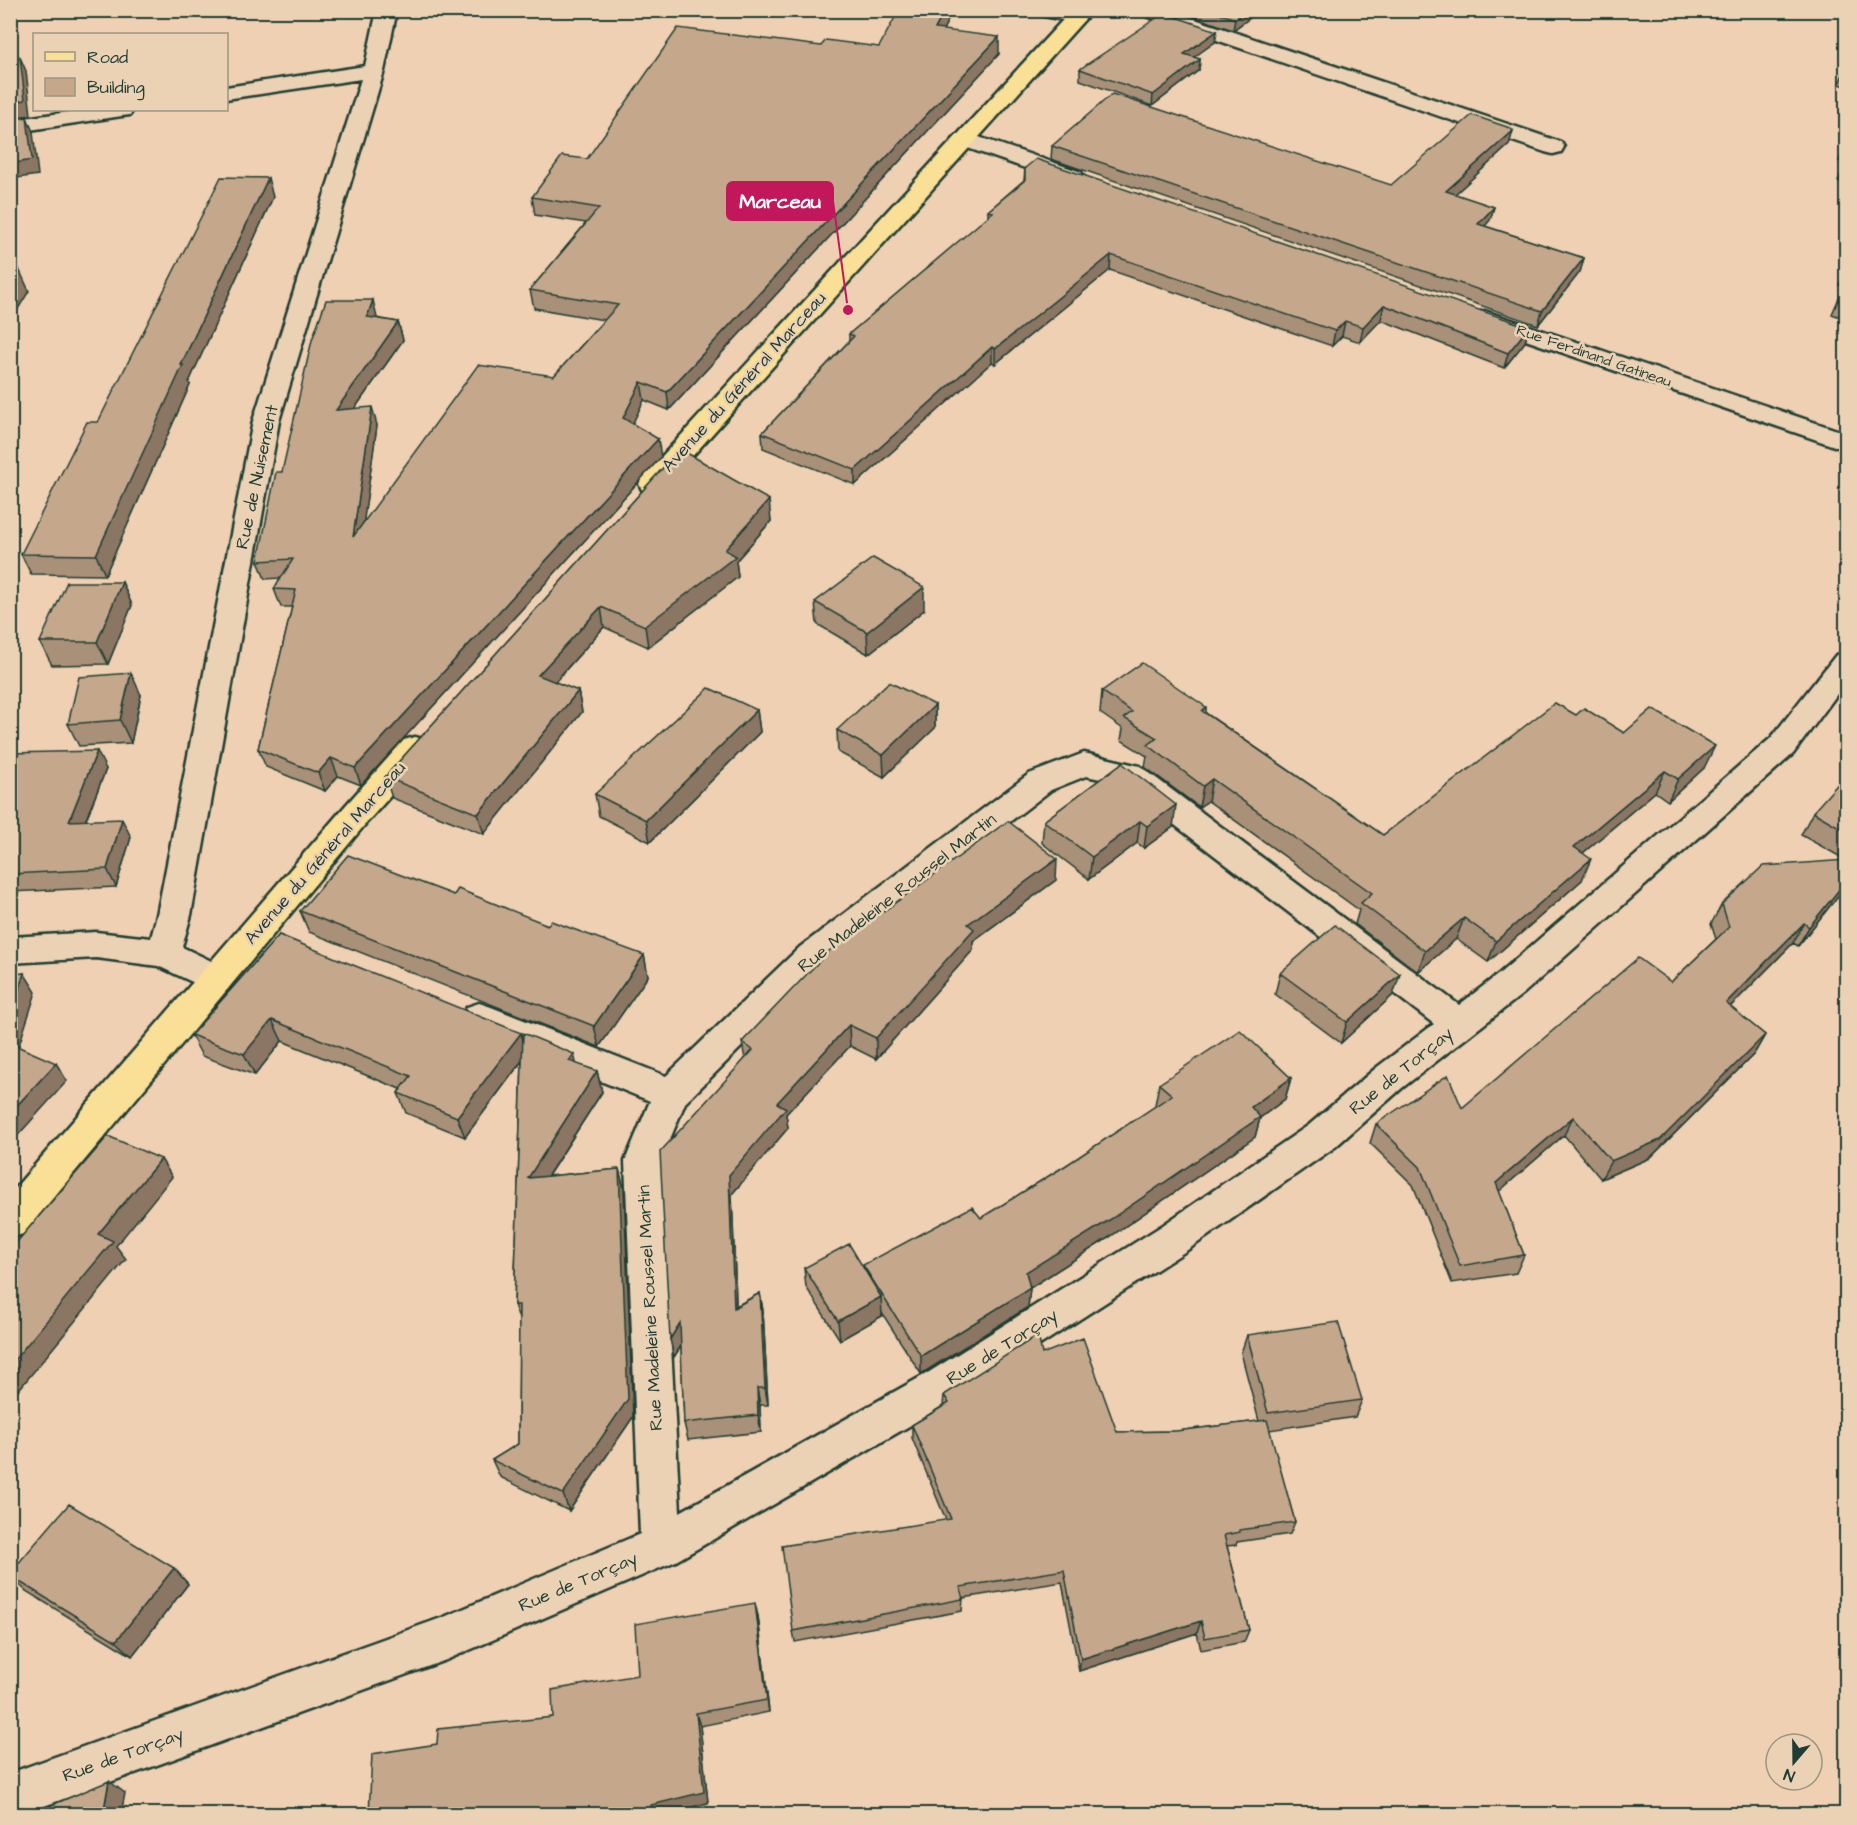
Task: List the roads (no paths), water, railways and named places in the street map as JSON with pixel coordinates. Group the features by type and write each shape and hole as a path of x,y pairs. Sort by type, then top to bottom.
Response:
{"main road":[{"name":"Avenue du Général Marceau","path":"636,502 1079,14"},
{"name":"Avenue du Général Marceau","path":"10,1222 357,813 429,732"}],"street":[{"name":"Rue de Nuisement","path":"163,952 174,915 266,421 374,70 387,10"},
{"path":"1043,10 1079,14"},
{"path":"1147,10 1553,147"},
{"path":"228,93 374,70"},
{"path":"10,126 115,111"},
{"path":"967,140 1099,186"},
{"name":"Rue Ferdinand Gatineau","path":"1461,310 1846,442"},
{"name":"Rue de Torçay","path":"10,1796 446,1638 661,1546 940,1387 1176,1238 1322,1136 1389,1078 1512,982 1782,746 1846,662"},
{"name":"Rue Madeleine Roussel Martin","path":"661,1546 643,1161 671,1094 812,956 1040,782 1083,764 1129,774 1459,1024"},
{"path":"260,929 294,942"},
{"path":"10,950 96,945 163,952 216,979"},
{"path":"448,1005 671,1094"}],"place":[{"name":"Marceau","path":"848,310"}]}
